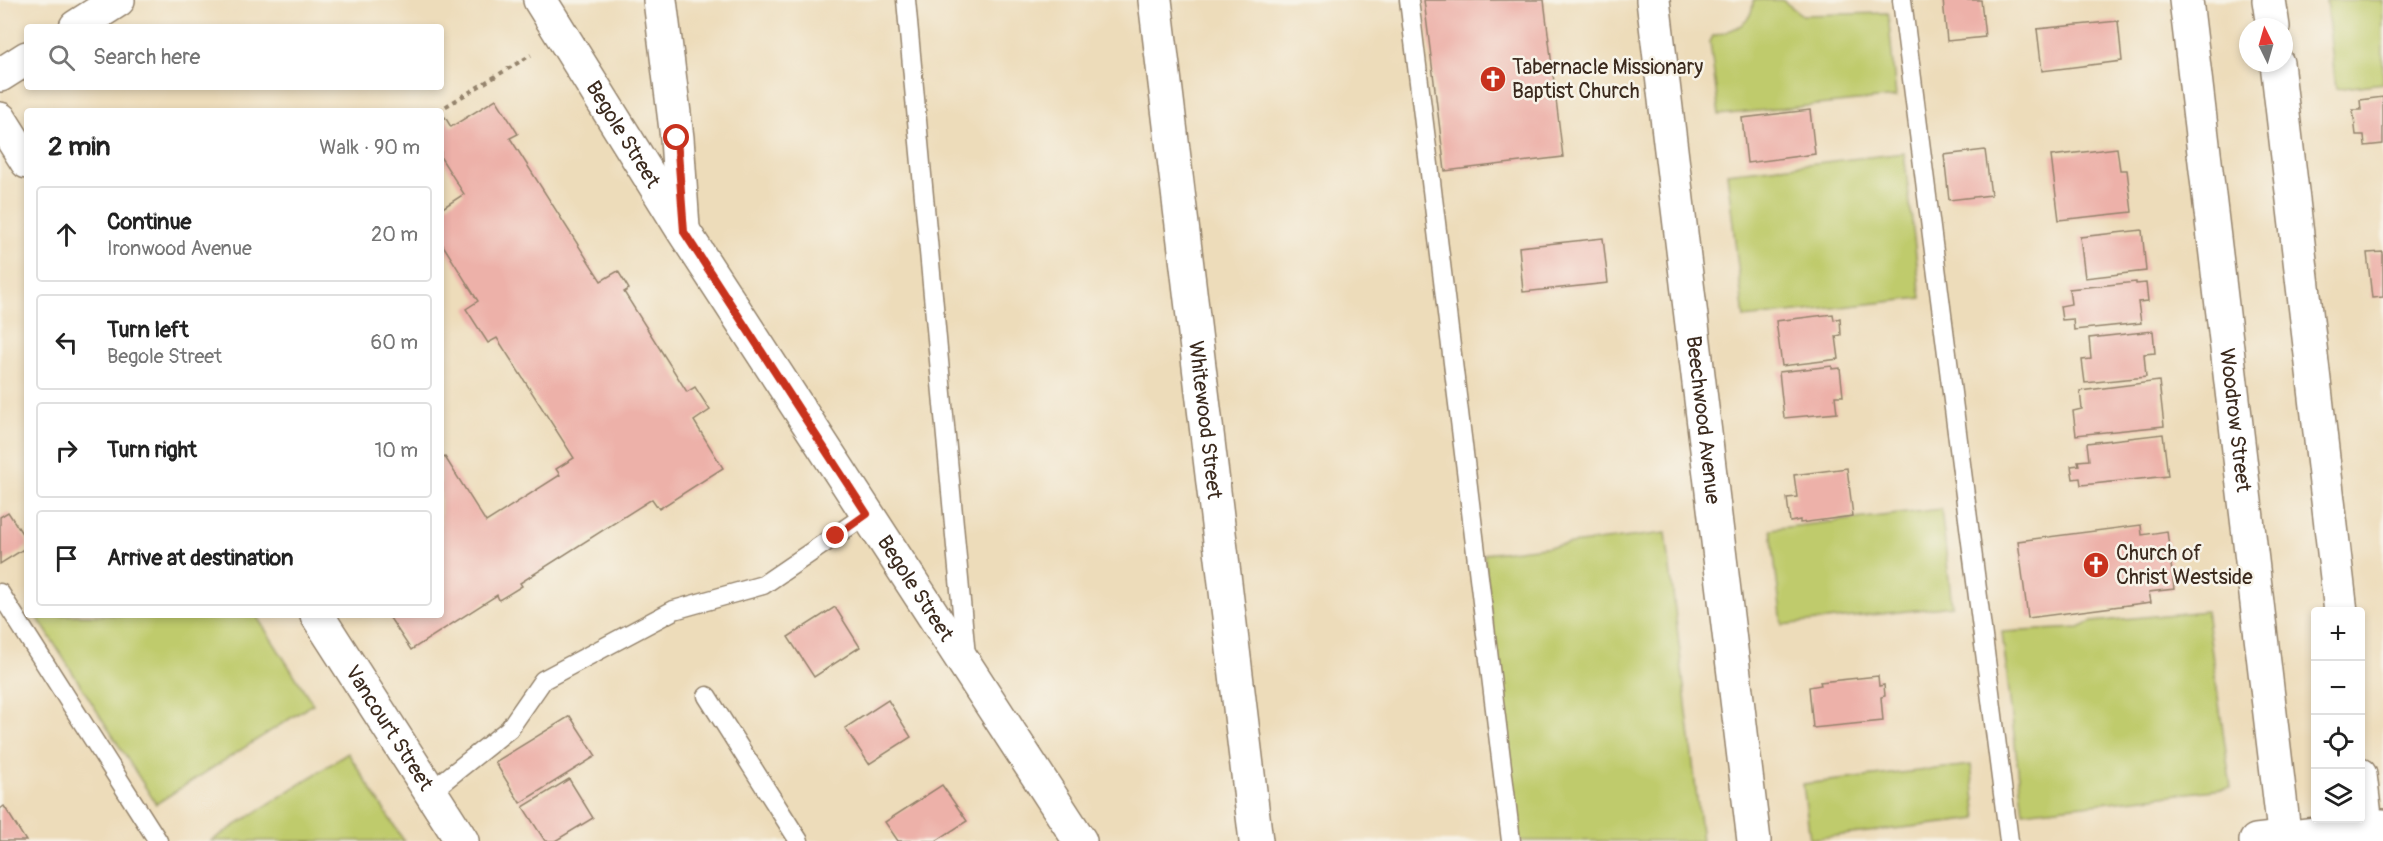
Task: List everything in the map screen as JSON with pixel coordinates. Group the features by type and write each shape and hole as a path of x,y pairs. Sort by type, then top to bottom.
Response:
{"street":[{"path":"81,24 118,0"},
{"name":"Begole Street","path":"540,0 684,232 1080,841"},
{"path":"660,0 677,138 684,232"},
{"name":"Whitewood Street","path":"1155,0 1256,841"},
{"name":"Beechwood Avenue","path":"1653,0 1754,841"},
{"name":"Woodrow Street","path":"2186,0 2275,840"},
{"path":"2269,0 2271,18"},
{"path":"0,75 24,60"},
{"path":"2278,72 2340,607"},
{"path":"0,119 24,157"},
{"name":"Vancourt Street","path":"319,618 462,841"},
{"path":"2275,840 2373,832 2365,795"}],"lane":[{"path":"906,0 967,667"},
{"path":"1409,0 1511,841"},
{"path":"1902,0 2009,841"},
{"path":"430,792 509,729 543,680 674,610 763,585 867,514"},
{"path":"0,593 158,841"},
{"path":"707,696 799,841"}],"path":[{"path":"443,108 531,55"}],"green space":[{"path":"1753,0 1782,0 1802,15 1888,13 1896,97 1719,115 1710,42 1713,36 1735,29 1746,21 1750,15"},
{"path":"2326,0 2383,0 2383,83 2336,89"},
{"path":"1904,153 1921,298 1744,318 1727,173"},
{"path":"1941,509 1952,606 1782,625 1771,529"},
{"path":"1666,533 1702,841 1518,841 1484,554"},
{"path":"2206,611 2231,788 2023,812 2002,632 2079,628 2092,622"},
{"path":"38,618 258,618 313,704 156,804"},
{"path":"348,753 404,841 211,841"},
{"path":"1971,765 1977,819 1810,839 1803,784"}],"building":[{"name":"Tabernacle Missionary Baptist Church","path":"1424,0 1544,0 1563,157 1445,171"},
{"path":"1943,0 1981,0 1985,37 1947,41"},
{"path":"2118,21 2122,61 2042,71 2037,29"},
{"path":"2383,97 2383,144 2365,146 2364,135 2356,135 2353,110 2361,110 2360,100"},
{"path":"496,99 518,134 510,138 601,281 618,271 629,289 624,292 687,392 695,387 710,410 694,421 723,468 659,509 652,499 520,583 522,586 499,600 497,595 411,650 390,618 444,618 444,458 486,522 560,475 556,469 574,458 497,338 488,343 466,309 478,301 444,247 444,207 464,194 444,163 445,117 451,127"},
{"path":"1810,110 1815,154 1747,163 1742,118"},
{"path":"2117,148 2120,170 2127,170 2132,212 2059,220 2051,156"},
{"path":"1985,150 1991,195 1949,200 1944,155"},
{"path":"2142,230 2146,271 2085,278 2080,237"},
{"path":"1603,238 1608,283 1523,292 1519,247"},
{"path":"2383,252 2383,297 2372,298 2367,253"},
{"path":"2136,282 2136,284 2146,283 2148,301 2138,302 2141,323 2074,330 2073,319 2062,320 2060,306 2071,304 2069,289"},
{"path":"1833,314 1834,320 1840,318 1841,335 1836,336 1839,359 1782,366 1776,321"},
{"path":"2153,331 2155,353 2144,354 2146,377 2085,383 2082,360 2091,359 2089,338"},
{"path":"1832,366 1832,369 1840,368 1843,396 1835,396 1837,413 1784,418 1779,372"},
{"path":"2159,381 2164,426 2076,435 2073,411 2082,409 2080,391"},
{"path":"2163,434 2168,476 2081,485 2080,478 2073,479 2071,466 2079,465 2078,461 2089,460 2087,443"},
{"path":"1847,468 1853,516 1800,523 1800,520 1790,522 1787,498 1797,497 1794,475"},
{"path":"8,512 24,536 24,549 0,564 0,517"},
{"name":"Church of Christ Westside","path":"2141,525 2142,535 2167,531 2174,589 2149,592 2151,602 2028,618 2018,541"},
{"path":"835,607 860,647 814,677 788,637"},
{"path":"1878,676 1879,686 1884,685 1885,696 1881,697 1883,721 1813,728 1809,687 1821,685 1820,682"},
{"path":"888,700 911,737 869,764 845,728"},
{"path":"570,716 596,756 520,803 495,762"},
{"path":"569,779 593,818 555,841 545,841 523,807"},
{"path":"942,785 967,821 936,841 898,841 885,822"},
{"path":"4,806 26,841 0,841 0,809"}],"place":[{"name":"Tabernacle Missionary Baptist Church","path":"1493,79"},
{"name":"Church of Christ Westside","path":"2096,565"}],"route":[{"path":"677,138 684,232 867,514 836,536"}]}
